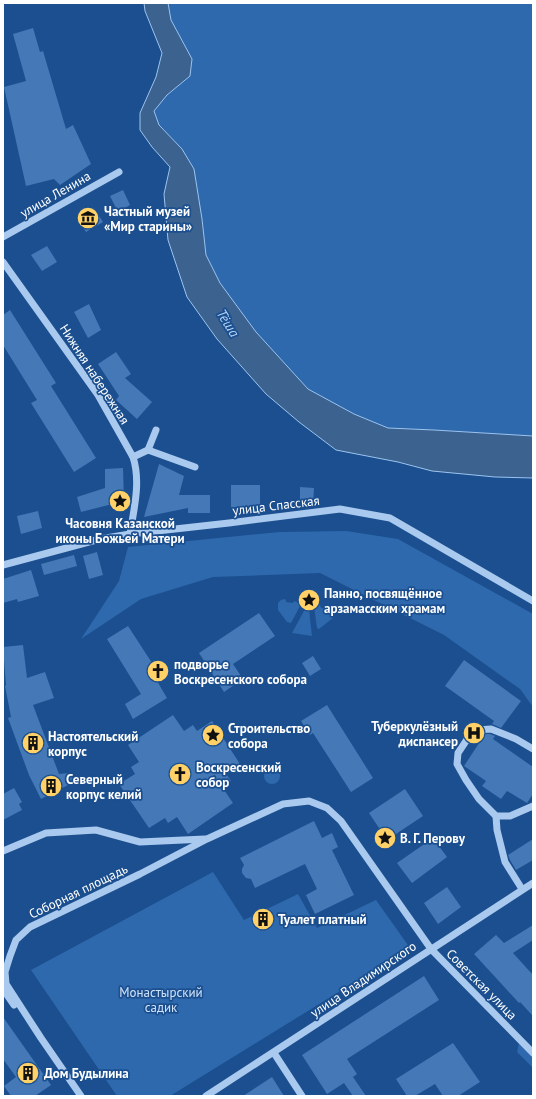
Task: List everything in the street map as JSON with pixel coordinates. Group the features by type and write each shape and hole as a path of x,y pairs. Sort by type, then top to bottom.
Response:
{"street":[{"name":"улица Ленина","path":"3,237 119,172"},
{"name":"Нижняя набережная","path":"3,262 98,395 134,457 137,468 137,485 130,534"},
{"path":"134,457 148,450 156,430"},
{"path":"148,450 195,467"},
{"name":"улица Спасская","path":"3,565 100,539 130,534 340,509 390,518 533,601"},
{"path":"522,889 506,862 496,830 496,816 479,798 457,764 458,753 468,738 477,730 490,729 516,739 533,749"},
{"name":"Соборная площадь","path":"81,1096 6,984 5,972 16,940 30,927 140,874 207,839 283,804 309,801 326,808 341,821 430,949"},
{"path":"496,816 510,816 533,806"},
{"name":"Соборная площадь","path":"3,851 46,833 96,830 140,842 207,839"},
{"name":"улица Владимирского","path":"206,1096 533,883"},
{"name":"Советская улица","path":"430,949 533,1053"},
{"path":"3,989 77,1096"},
{"path":"274,1053 302,1096"}],"green space":[{"path":"168,3 533,3 533,436 388,428 354,414 308,389 256,332 220,283 206,255 202,219 182,149 159,125 154,111 167,95 190,76 192,59 171,20"},
{"path":"346,531 398,539 533,614 533,707 520,689 444,635 320,573 213,577 141,599 81,639 119,581 128,547 280,532"},
{"path":"284,599 286,602 297,602 300,606 291,623 287,622 278,610 278,603"},
{"path":"320,605 321,608 328,609 331,606 335,612 334,617 319,629 317,628 314,607"},
{"path":"305,609 309,609 312,636 292,633"},
{"path":"269,768 275,768 280,773 278,782 275,784 269,784 264,779 264,773"},
{"name":"Монастырский садик","path":"213,872 244,920 298,894 317,928 376,900 410,948 170,1096 117,1096 31,970"},
{"path":"519,1043 533,1057 533,1068 517,1052"}],"water":[{"name":"Тёша","path":"144,3 168,3 171,20 192,59 190,76 167,95 154,111 159,125 182,149 194,169 206,255 220,283 256,332 308,389 354,414 388,428 533,436 533,478 495,477 432,471 398,462 336,450 299,422 266,394 217,339 187,297 168,240 164,194 170,167 152,147 140,130 140,113 156,77 162,53 145,11"}],"building":[{"path":"33,28 40,52 43,51 66,129 73,125 91,164 60,185 54,179 26,186 4,87 26,81 13,34"},
{"path":"123,190 130,205 118,212 110,196"},
{"path":"94,208 103,222 86,232 77,218"},
{"path":"47,246 57,262 42,271 31,255"},
{"path":"89,304 101,330 88,338 74,312"},
{"path":"10,310 56,383 51,386 96,458 74,472 31,403 37,400 3,345 3,315"},
{"path":"116,352 131,374 125,378 152,402 137,419 116,400 119,396 98,364"},
{"path":"159,464 184,476 179,495 210,495 210,513 188,513 188,508 144,517"},
{"path":"123,468 124,501 81,512 77,497 105,488 105,469"},
{"path":"231,485 260,485 260,507 231,507"},
{"path":"300,487 314,488 313,504 300,503"},
{"path":"38,511 42,528 21,534 17,516"},
{"path":"97,552 103,575 89,579 83,556"},
{"path":"74,555 77,566 44,575 41,564"},
{"path":"31,570 39,596 18,602 17,599 3,603 3,579"},
{"path":"259,613 275,636 233,664 243,679 224,692 199,653"},
{"path":"128,626 154,666 150,669 167,698 133,719 125,704 141,694 107,639"},
{"path":"23,645 27,678 45,672 54,698 33,705 59,774 69,773 74,775 74,779 70,784 41,799 29,775 8,718 11,717 5,686 3,647"},
{"path":"313,656 321,669 310,676 302,663"},
{"path":"464,660 521,701 501,728 492,724 494,721 445,686"},
{"path":"327,705 373,778 351,792 313,733 310,735 301,721"},
{"name":"Воскресенский собор","path":"173,715 184,731 193,725 197,731 212,721 240,764 226,774 231,781 222,787 233,803 188,834 177,817 168,823 165,818 149,828 119,784 135,774 131,767 139,762 128,745"},
{"path":"485,734 495,736 493,739 533,767 533,794 527,803 507,791 501,799 482,786 486,781 464,766"},
{"path":"14,788 22,802 19,804 22,810 3,820 3,794"},
{"path":"405,789 423,816 387,840 369,813"},
{"path":"314,821 322,838 332,833 338,847 332,850 354,895 315,914 306,895 317,889 305,864 255,888 251,879 246,878 242,873 244,865 240,858"},
{"path":"433,838 447,857 412,883 397,863"},
{"path":"533,839 533,860 516,870 508,855"},
{"path":"447,887 461,907 438,924 424,903"},
{"path":"533,925 533,940 513,953 533,975 533,1016 474,954 496,935 504,943"},
{"path":"424,976 439,1000 347,1059 357,1074 353,1077 366,1096 353,1096 344,1083 327,1094 302,1055"},
{"name":"Дом Будылина","path":"3,1017 51,1085 35,1096 11,1096 4,1086 16,1077 3,1059"},
{"path":"453,1043 480,1082 458,1096 443,1096 435,1084 415,1096 407,1096 396,1079"},
{"path":"272,1077 284,1096 243,1096"}],"place":[{"name":"Частный музей «Мир старины»","path":"88,218"},
{"name":"Часовня Казанской иконы Божьей Матери","path":"120,501"},
{"name":"Панно, посвящённое арзамасским храмам","path":"309,600"},
{"name":"подворье Воскресенского собора","path":"158,671"},
{"name":"Туберкулёзный диспансер","path":"474,733"},
{"name":"Строительство собора","path":"213,735"},
{"name":"Настоятельский корпус","path":"33,743"},
{"name":"Воскресенский собор","path":"180,774"},
{"name":"Северный корпус келий","path":"51,786"},
{"name":"В. Г. Перову","path":"385,838"},
{"name":"Туалет платный","path":"263,919"},
{"name":"Дом Будылина","path":"28,1073"}]}
